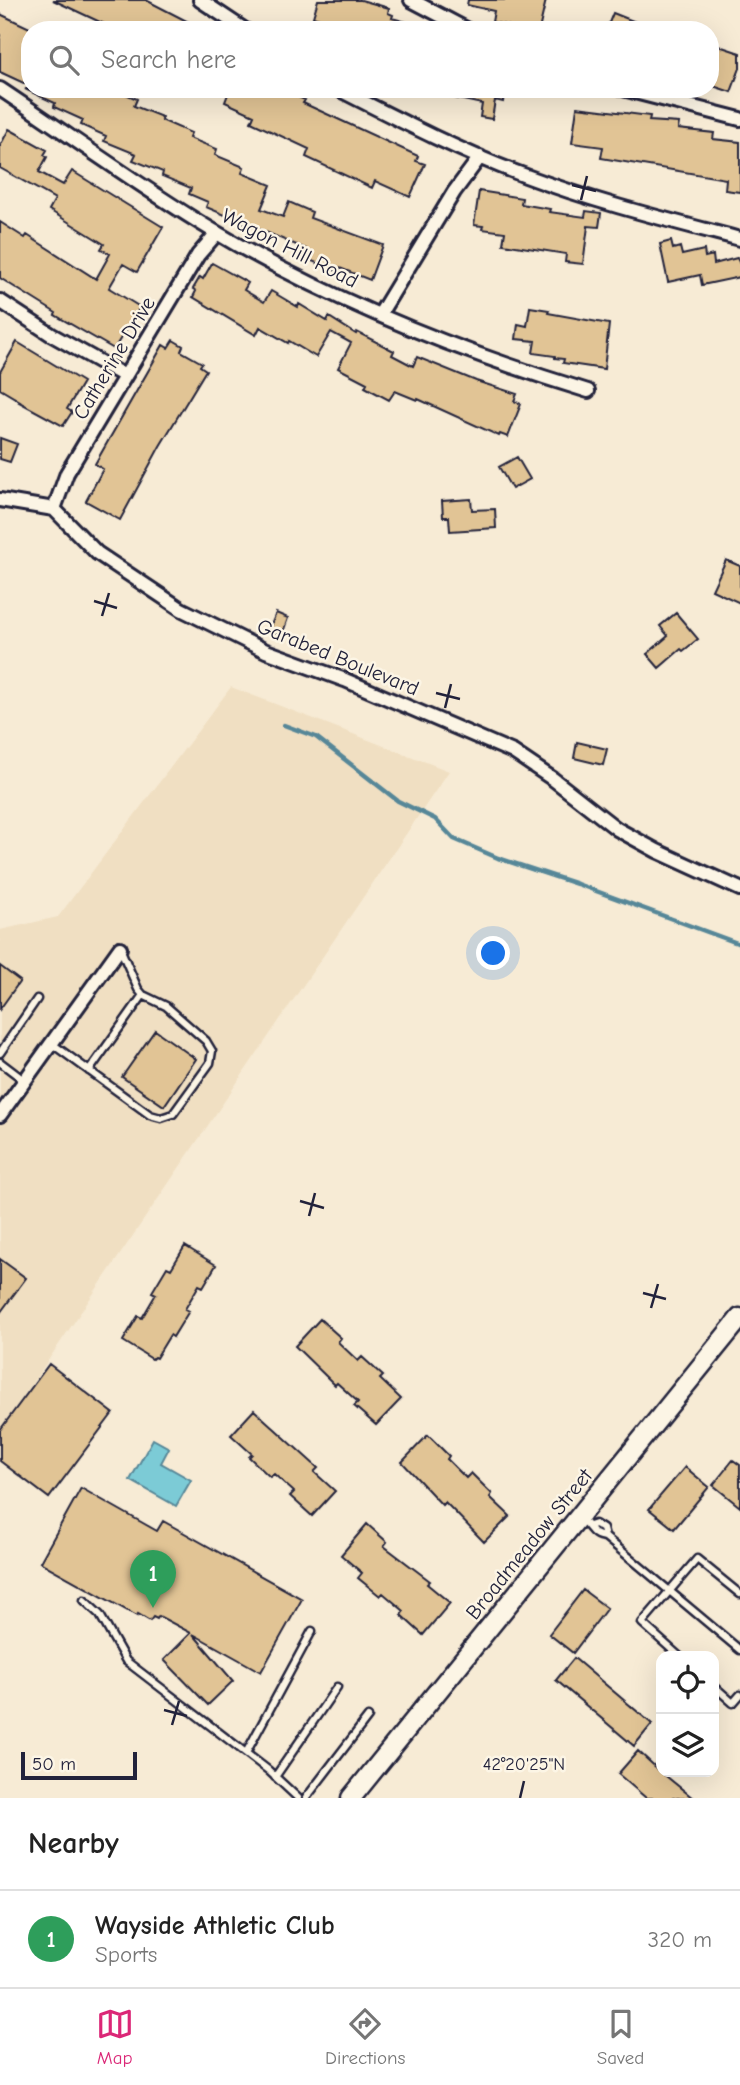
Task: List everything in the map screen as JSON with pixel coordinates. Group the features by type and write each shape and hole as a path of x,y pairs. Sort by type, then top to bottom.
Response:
{"street":[{"path":"200,0 232,21"},
{"path":"411,0 451,21"},
{"name":"Wagon Hill Road","path":"0,89 217,233 281,267 380,314 470,351 587,391"},
{"path":"357,98 526,176 740,239"},
{"path":"658,98 740,119"},
{"path":"380,314 454,192 480,157"},
{"name":"Catherine Drive","path":"54,509 67,473 198,255 217,233"},
{"path":"0,301 52,335 125,376"},
{"path":"0,500 54,509"},
{"name":"Garabed Boulevard","path":"54,509 97,553 181,608 266,651 345,680 513,752 553,779 617,829 657,851 740,889"},
{"path":"0,1115 120,948"},
{"name":"Broadmeadow Street","path":"351,1798 584,1522 740,1318"}],"lane":[{"path":"51,1043 150,1115 161,1118 173,1114 210,1063 212,1051 206,1041 166,1006 143,995 120,948"},
{"path":"89,1071 143,995"},
{"path":"0,1053 37,999"},
{"path":"0,1062 25,1081"},
{"path":"584,1522 590,1532 605,1537 740,1650"},
{"path":"674,1651 642,1623 697,1559 740,1594"},
{"path":"84,1600 100,1615 126,1661 246,1753 298,1798"},
{"path":"246,1753 312,1631"},
{"path":"275,1777 337,1686"},
{"path":"719,1690 733,1703 740,1695"},
{"path":"306,1798 368,1717"}],"shaded area":[{"path":"231,687 449,771 0,1431 0,930 58,917"}],"water":[{"path":"153,1439 169,1448 161,1463 191,1480 176,1506 130,1480"}],"building":[{"path":"53,0 146,0 187,21 98,21"},
{"path":"318,0 361,0 389,8 388,13 393,15 392,18 403,21 326,21 313,17"},
{"path":"468,0 546,0 541,21 492,21 494,11 467,5"},
{"path":"613,13 633,21 610,21"},
{"path":"0,14 21,24 21,82 0,72"},
{"path":"719,46 740,53 740,68 731,92 719,88"},
{"path":"44,98 137,99 134,106 191,133 189,138 217,149 215,155 244,167 242,173 271,185 261,209 283,217 289,202 312,212 310,218 383,245 370,280 340,268 339,272 302,257 306,249 206,207 208,202 189,194 191,188 162,176 163,172 133,160 136,154 104,141 106,136 81,125 83,120 54,107 55,103"},
{"path":"227,98 300,98 305,100 303,103 418,156 416,161 425,164 410,197 375,181 372,188 306,157 309,149 251,122 254,115 225,102"},
{"path":"454,98 504,98 503,102 495,100 492,119 480,117 482,104"},
{"path":"577,107 650,116 649,121 679,123 678,129 714,133 713,139 740,142 740,192 725,190 726,179 601,158 603,147 572,143"},
{"path":"9,129 47,150 44,155 47,157 39,172 63,185 72,171 163,227 137,272 123,264 109,288 140,307 114,349 55,315 56,313 0,278 0,222 25,238 27,235 96,279 110,254 101,249 104,244 49,210 55,199 0,168 0,146"},
{"path":"479,191 522,198 521,204 550,209 549,212 585,217 586,211 601,213 599,227 588,226 583,264 565,262 566,254 503,244 505,232 482,229 483,226 474,225"},
{"path":"671,241 673,249 680,247 682,255 704,250 705,257 713,255 714,264 737,258 740,277 702,285 700,275 668,282 660,244"},
{"path":"212,263 248,283 244,290 264,302 271,291 298,307 299,304 327,321 329,317 356,334 357,332 394,351 392,355 413,366 417,357 517,394 514,401 521,404 508,437 499,436 418,399 395,391 389,400 365,387 367,383 338,368 351,343 331,332 316,357 260,327 256,335 193,297 196,291 193,289 200,277 203,279"},
{"path":"530,307 609,324 604,369 563,363 564,359 555,356 533,353 535,341 516,339 518,324 527,326"},
{"path":"173,340 183,346 181,351 202,363 200,366 206,370 160,446 120,520 86,501 103,469 95,464 163,345 168,348"},
{"path":"17,342 83,382 67,409 72,412 63,426 0,389 0,372"},
{"path":"0,438 17,444 10,462 0,459"},
{"path":"517,457 530,479 512,489 499,467"},
{"path":"471,499 472,510 495,509 496,528 450,531 449,517 443,517 442,501"},
{"path":"726,560 740,566 740,603 712,590"},
{"path":"276,613 288,618 282,635 269,630"},
{"path":"676,613 698,639 683,651 681,649 659,668 647,654 668,636 660,626"},
{"path":"577,742 607,749 603,765 574,758"},
{"path":"0,966 20,981 0,1009"},
{"path":"155,1030 196,1059 164,1106 122,1077"},
{"path":"185,1246 216,1265 203,1287 199,1285 185,1309 189,1311 173,1337 170,1335 156,1358 152,1359 123,1341 138,1316 142,1318 156,1294 152,1292 167,1267 171,1269"},
{"path":"0,1259 26,1278 0,1313"},
{"path":"320,1319 341,1338 338,1342 358,1361 362,1357 383,1376 380,1379 401,1399 376,1425 354,1406 358,1402 337,1383 335,1385 295,1346"},
{"path":"49,1364 113,1413 49,1498 0,1461 0,1430"},
{"path":"254,1410 318,1468 314,1472 335,1491 312,1516 290,1496 294,1492 274,1474 270,1477 249,1457 252,1454 231,1435"},
{"path":"428,1435 466,1478 471,1473 510,1516 484,1542 445,1502 442,1505 402,1462"},
{"path":"733,1460 740,1465 740,1507 713,1485"},
{"path":"685,1467 709,1487 674,1529 649,1509"},
{"path":"81,1488 157,1531 163,1521 302,1599 261,1672 193,1634 233,1681 208,1705 164,1660 191,1633 159,1616 150,1621 138,1614 137,1616 40,1562"},
{"path":"367,1524 387,1542 384,1546 430,1581 427,1584 450,1603 423,1635 401,1615 404,1611 383,1593 380,1596 358,1578 362,1573 341,1555"},
{"path":"583,1590 607,1608 573,1653 549,1634"},
{"path":"574,1658 652,1724 634,1746 556,1680"},
{"path":"638,1751 656,1767 656,1777 667,1777 693,1798 646,1798 618,1774"}],"waterway":[{"path":"284,725 316,737 398,801 435,819 454,839 498,858 740,944"}],"place":[{"name":"Wayside Athletic Club","path":"153,1608"}]}
